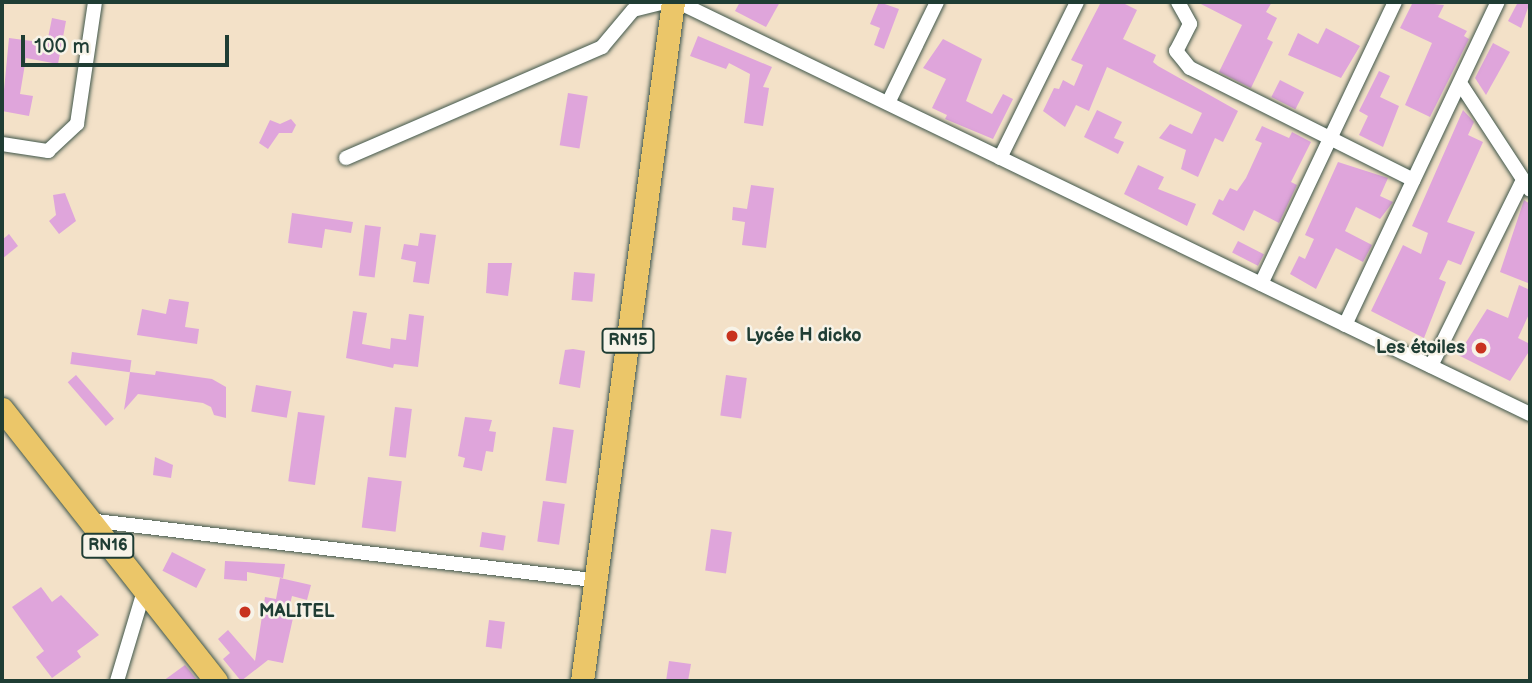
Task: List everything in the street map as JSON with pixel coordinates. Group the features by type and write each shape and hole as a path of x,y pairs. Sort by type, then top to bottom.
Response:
{"main road":[{"name":"RN15","path":"582,681 593,580 676,2"},
{"name":"RN16","path":"2,409 216,681"}],"street":[{"path":"2,144 48,151 77,124 95,2"},
{"path":"346,158 602,47 633,10 666,2"},
{"path":"676,2 1530,414"},
{"path":"888,103 937,2"},
{"path":"1000,158 1077,2"},
{"path":"1178,2 1190,24 1176,51 1190,68 1415,180"},
{"path":"1261,284 1395,2"},
{"path":"1345,325 1462,86 1498,2"},
{"path":"1431,366 1527,185 1462,86"},
{"path":"88,520 593,580"},
{"path":"117,681 144,591"}],"building":[{"path":"740,2 780,2 766,27 735,11"},
{"path":"879,2 899,9 884,49 874,45 880,28 870,24"},
{"path":"1101,2 1121,2 1137,10 1123,39 1156,55 1153,62 1158,66 1238,111 1223,142 1215,138 1198,177 1181,169 1186,150 1159,138 1170,124 1192,134 1202,113 1107,67 1089,111 1076,105 1065,127 1043,111 1054,88 1059,89 1063,80 1074,86 1083,65 1071,60"},
{"path":"1197,2 1272,2 1266,12 1277,18 1267,39 1273,42 1251,88 1219,72 1242,25"},
{"path":"1413,2 1444,5 1438,17 1467,31 1464,36 1469,39 1430,117 1405,105 1432,43 1400,28"},
{"path":"1518,2 1530,2 1521,28 1508,21"},
{"path":"52,18 66,21 58,64 26,58 20,94 33,96 29,116 2,111 9,38 47,43"},
{"path":"1326,28 1360,46 1341,78 1288,55 1298,33 1318,44"},
{"path":"698,36 772,67 763,87 769,88 763,126 744,123 750,74 729,63 726,69 690,56"},
{"path":"943,39 982,59 966,101 992,114 1003,94 1013,99 993,139 945,119 947,115 932,108 946,79 923,68"},
{"path":"1493,43 1510,52 1486,95 1475,78"},
{"path":"1379,71 1390,76 1380,97 1399,106 1383,147 1359,135 1368,116 1359,111"},
{"path":"1280,80 1304,92 1295,109 1271,97"},
{"path":"568,93 588,96 579,148 560,145"},
{"path":"1097,110 1122,122 1114,138 1124,142 1118,154 1084,137"},
{"path":"1463,110 1474,122 1468,135 1483,142 1447,222 1475,232 1461,265 1448,260 1439,279 1446,282 1424,338 1371,311 1403,245 1421,254 1428,233 1412,226"},
{"path":"291,119 296,125 292,133 279,133 268,149 259,143 270,120 280,124"},
{"path":"1262,126 1289,138 1292,132 1311,142 1291,182 1297,185 1279,223 1254,210 1244,231 1212,214 1219,199 1223,201 1230,188 1237,191 1246,178 1262,143 1255,140"},
{"path":"1338,162 1388,178 1380,196 1393,202 1380,219 1356,207 1345,231 1372,245 1363,262 1336,248 1316,289 1290,274 1299,256 1305,259 1314,239 1305,235"},
{"path":"1138,165 1164,177 1158,189 1196,204 1187,226 1124,194"},
{"path":"751,185 774,188 766,248 742,245 745,222 732,220 733,207 747,209"},
{"path":"65,193 76,221 59,234 49,221 56,215 53,195"},
{"path":"1524,200 1530,204 1528,283 1500,272"},
{"path":"292,213 353,222 351,233 325,229 322,248 288,243"},
{"path":"365,225 381,227 375,278 359,276"},
{"path":"420,233 436,235 429,284 413,282 416,262 401,259 404,244 418,246"},
{"path":"9,234 18,246 2,259 2,240"},
{"path":"1238,241 1264,254 1258,266 1232,253"},
{"path":"488,263 512,263 508,296 486,293"},
{"path":"574,272 595,274 592,302 572,300"},
{"path":"1519,285 1530,290 1530,312 1518,338 1530,344 1530,350 1510,381 1458,355 1487,309 1508,318"},
{"path":"169,299 189,302 185,327 199,329 197,344 137,335 142,309 166,314"},
{"path":"353,311 367,313 362,344 390,349 391,338 406,340 409,314 424,316 418,367 394,364 393,368 346,358"},
{"path":"565,350 585,351 580,388 559,384"},
{"path":"72,352 131,360 130,372 70,364"},
{"path":"156,371 212,379 226,387 226,418 214,415 211,407 203,403 138,394 124,410 130,372 155,375"},
{"path":"76,375 114,419 106,426 68,382"},
{"path":"726,375 747,378 741,419 720,416"},
{"path":"256,385 291,391 287,418 251,412"},
{"path":"395,407 412,409 406,458 389,456"},
{"path":"298,412 325,416 315,485 288,481"},
{"path":"465,417 492,420 489,431 496,432 493,452 486,451 482,471 463,467 465,458 458,456"},
{"path":"553,427 574,430 566,483 545,480"},
{"path":"155,457 173,465 171,478 153,475"},
{"path":"368,477 402,481 396,532 362,528"},
{"path":"543,501 565,504 559,545 537,542"},
{"path":"711,529 732,532 726,574 705,571"},
{"path":"482,532 506,536 503,551 480,547"},
{"path":"172,552 206,569 196,588 162,571"},
{"path":"225,561 285,564 283,578 247,572 247,581 224,579"},
{"path":"280,578 311,585 307,600 292,596 287,617 293,618 283,663 268,660 241,681 223,659 230,653 218,639 228,630 255,661 265,597 276,599"},
{"path":"41,587 52,602 61,595 99,635 77,651 81,657 52,678 36,657 44,651 12,607"},
{"path":"489,620 505,622 502,649 486,647"},
{"path":"669,661 691,664 688,681 666,681"},
{"path":"185,665 198,681 163,681"}],"place":[{"name":"Lycée H dicko","path":"732,336"},
{"name":"Les étoiles","path":"1481,348"},
{"name":"MALITEL","path":"245,612"}]}
